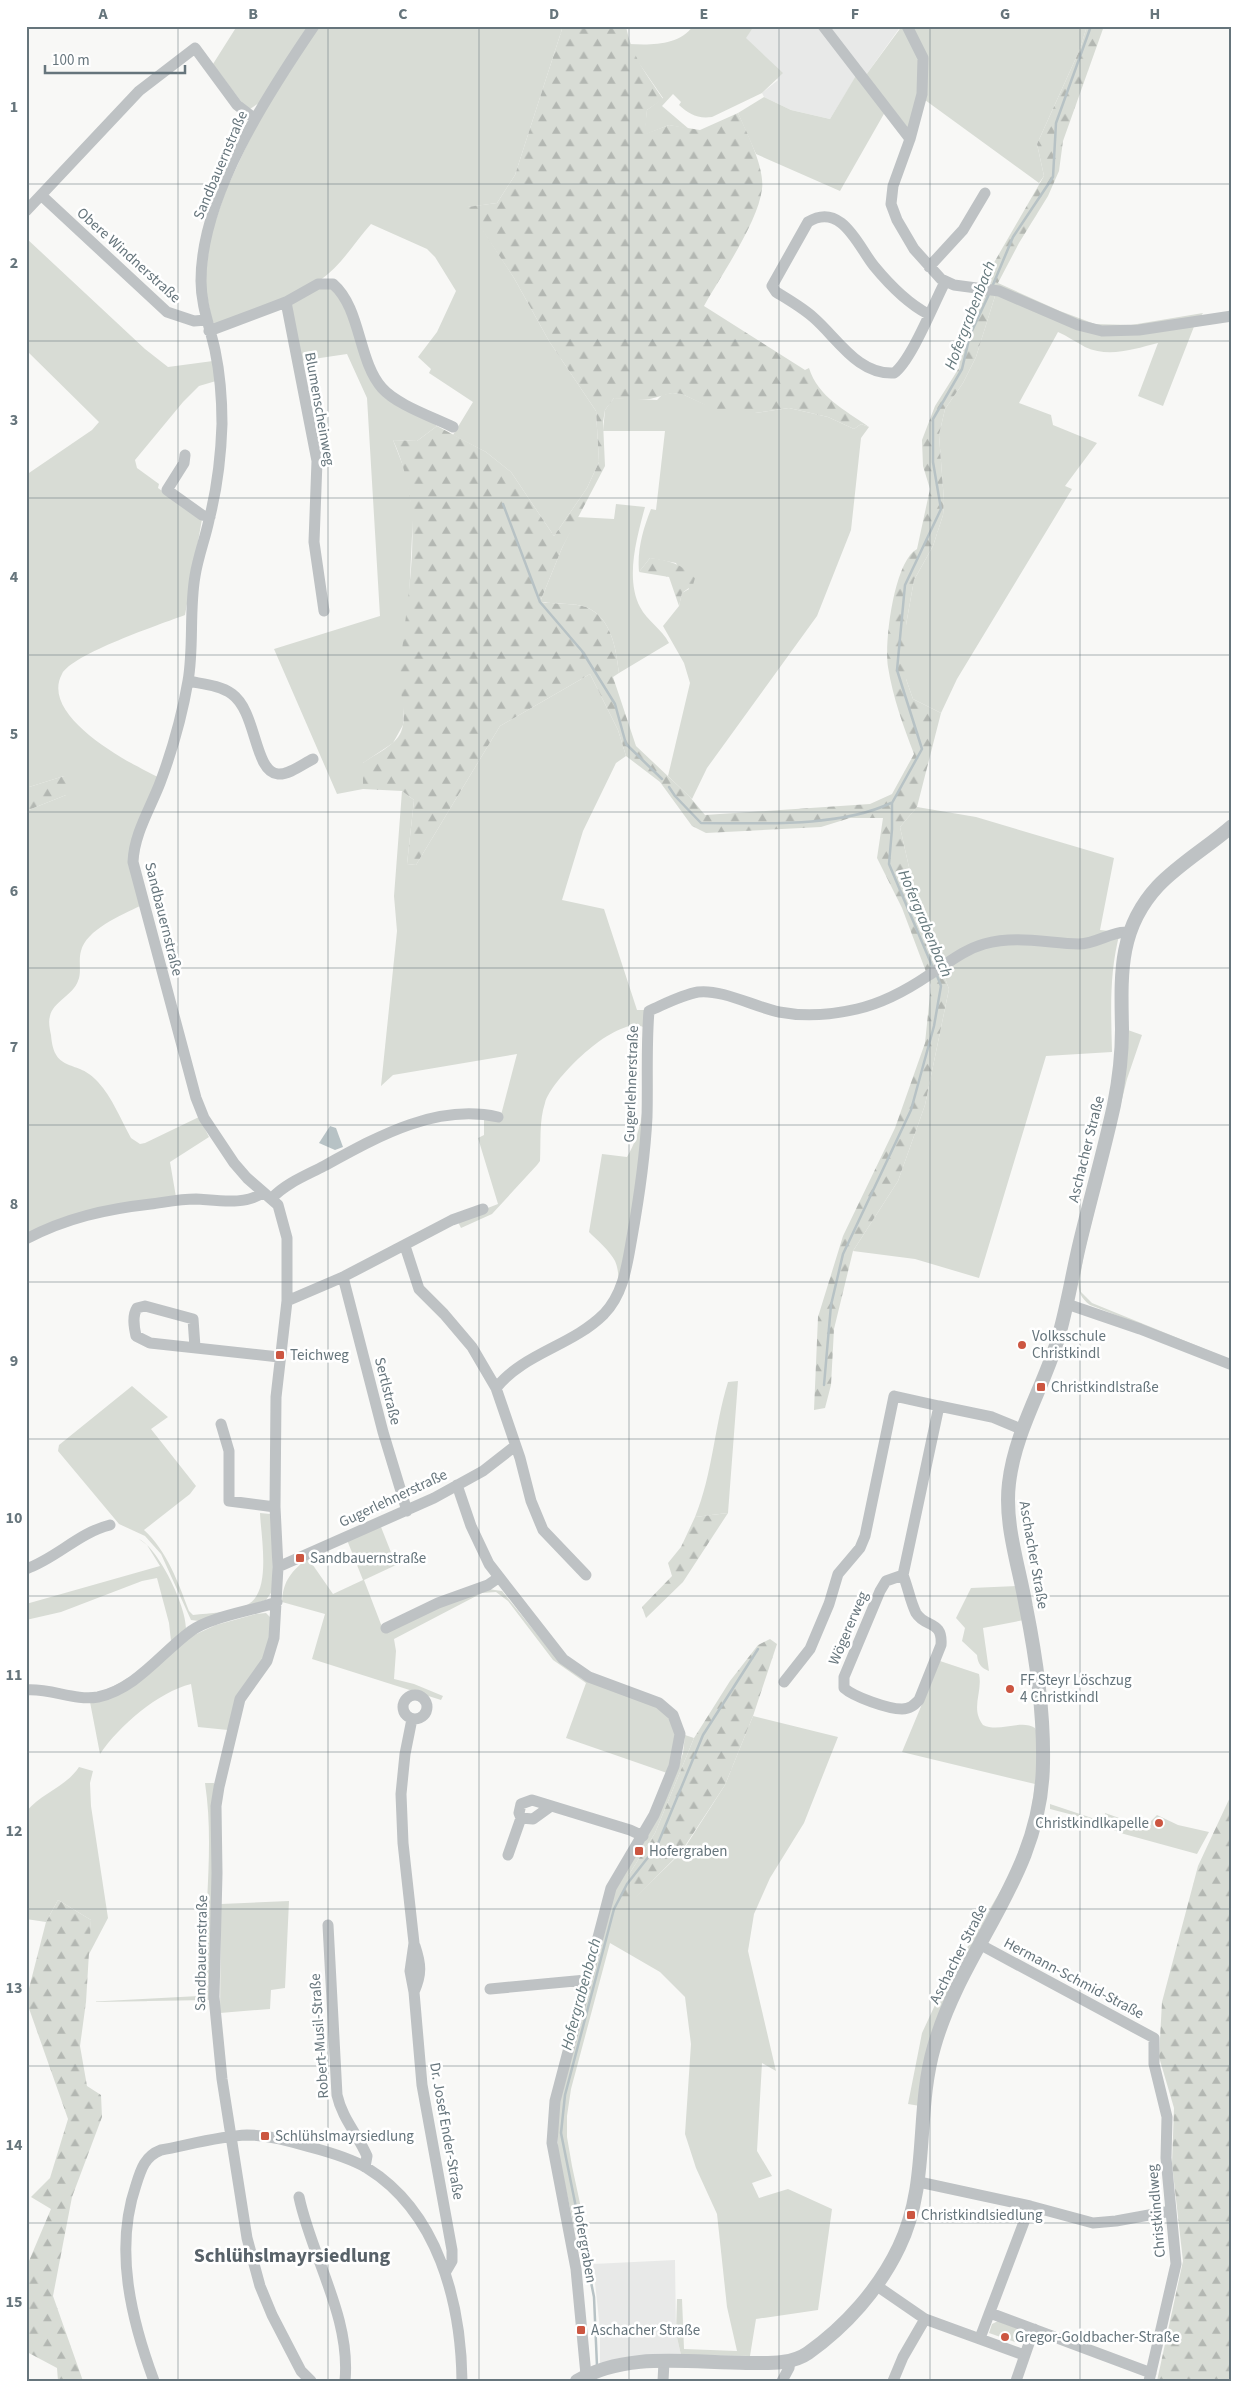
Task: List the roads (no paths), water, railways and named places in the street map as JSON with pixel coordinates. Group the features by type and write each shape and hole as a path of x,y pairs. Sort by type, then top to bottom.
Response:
{"street":[{"name":"Sandbauernstraße","path":"306,2380 288,2347 260,2286 240,2205 232,2137 222,2079 214,1998 217,1873 216,1806 240,1699 272,1651 277,1602 278,1567 275,1507 276,1397 287,1301 287,1238 282,1214 268,1195 247,1178 234,1163 204,1118 196,1098 133,862 137,837 167,763 188,681 191,600 210,518 220,454 222,424 219,370 207,326 201,282 202,255 219,196 255,119 314,26"},
{"path":"823,26 910,139"},
{"path":"907,26 923,58 922,94 910,139 893,186 891,204 901,227 929,267 945,282 999,291 1078,325 1102,330 1139,330 1232,316"},
{"path":"26,211 139,91 195,48 238,105 255,119"},
{"path":"929,267 963,230 986,193"},
{"name":"Obere Windnerstraße","path":"41,195 167,312 207,326"},
{"path":"928,314 916,307 874,267 851,231 843,224 826,218 818,218 808,222 772,286 776,292 813,317 856,360 869,367 894,373 902,365 945,282"},
{"path":"207,326 286,302 318,284 333,284 343,296 369,364 382,388 399,400 453,427"},
{"name":"Blumenscheinweg","path":"286,302 316,461 314,542 324,611"},
{"path":"186,455 184,463 167,490 202,515 210,518"},
{"path":"188,681 220,687 240,700 249,716 262,762 268,771 278,774 288,772 313,759"},
{"name":"Aschacher Straße","path":"790,2361 807,2354 834,2332 877,2286 901,2243 919,2182 924,2101 934,2048 947,2011 1023,1861 1035,1824 1042,1788 1041,1721 1033,1650 1008,1512 1012,1466 1022,1429 1046,1372 1066,1304 1117,1087 1121,1038 1121,972 1129,933 1142,909 1158,887 1232,826"},
{"name":"Gugerlehnerstraße","path":"496,1388 513,1369 573,1338 591,1325 611,1305 620,1290 634,1222 643,1160 647,1117 649,1011 674,999 700,992 738,998 778,1012 805,1015 832,1014 860,1009 886,1000 959,955 986,943 1022,939 1085,943 1100,941 1118,932 1129,933"},
{"path":"26,1239 78,1217 118,1208 175,1199 242,1199 268,1195 406,1125 457,1114 481,1113 498,1117"},
{"path":"287,1301 342,1277 452,1220 483,1209"},
{"path":"405,1246 419,1289 472,1347 496,1388 534,1510 543,1530 586,1575"},
{"name":"Sertlstraße","path":"342,1277 382,1432 407,1511"},
{"path":"1066,1304 1140,1329 1232,1365"},
{"path":"195,1347 193,1320 145,1306 137,1308 134,1312 136,1336 142,1340 195,1347 280,1357"},
{"name":"Wögererweg","path":"784,1682 810,1649 829,1604 838,1574 860,1548 865,1536 894,1396 992,1417 1022,1429"},
{"path":"903,1575 939,1406"},
{"path":"221,1424 229,1451 229,1501 275,1507"},
{"name":"Gugerlehnerstraße","path":"278,1567 407,1511 490,1466 515,1446"},
{"name":"Hofergraben","path":"457,1485 479,1546 498,1578 563,1659 576,1670 605,1684 659,1703 673,1715 680,1734 674,1766 643,1836 611,1888 554,2101 552,2143 576,2269 582,2378"},
{"path":"26,1569 42,1562 78,1537 110,1524"},
{"name":"Wögererweg","path":"903,1575 916,1612 938,1629 942,1636 941,1645 918,1700 912,1707 902,1709 852,1696 844,1688 844,1677 880,1591 886,1582 903,1575"},
{"path":"386,1628 438,1604 488,1585 498,1578"},
{"path":"26,1690 54,1692 79,1698 97,1697 111,1692 156,1662 191,1631 207,1623 277,1602"},
{"name":"Dr. Josef Ender-Straße","path":"412,1719 405,1754 402,1794 403,1842 414,1943 421,1963 421,1974 414,1992 422,2085 452,2250 452,2261 446,2273"},
{"path":"508,1855 521,1818 518,1813 527,1800 538,1801 630,1830 643,1836"},
{"path":"521,1818 533,1819 550,1806"},
{"name":"Robert-Musil-Straße","path":"328,1925 337,2095 351,2130 367,2156 365,2167"},
{"name":"Hermann-Schmid-Straße","path":"980,1945 1154,2038"},
{"path":"490,1989 586,1980"},
{"name":"Christkindlweg","path":"1150,2377 1176,2264 1166,2158 1167,2117 1154,2064 1154,2038"},
{"path":"154,2381 137,2329 126,2259 127,2229 134,2192 144,2162 152,2153 232,2137 265,2136 321,2149 365,2167 392,2187 409,2206 427,2232 446,2273 459,2333 462,2381"},
{"path":"919,2182 1030,2206 1093,2223 1116,2221 1171,2210"},
{"path":"299,2197 308,2234 341,2327 346,2364 345,2381"},
{"path":"980,2338 1030,2206"},
{"path":"877,2286 925,2319 1024,2355"},
{"path":"990,2313 1150,2377"},
{"path":"893,2381 903,2357 925,2319"},
{"path":"1016,2381 1034,2329"},
{"path":"582,2378 607,2367 634,2362 790,2361 789,2368 782,2381"},
{"path":"663,2381 664,2362"}],"waterway":[{"name":"Hofergrabenbach","path":"992,287 1013,237 1053,177 1056,123 1091,26"},
{"name":"Hofergrabenbach","path":"933,968 889,864 892,803 922,749 897,670 905,585 941,509 933,462 933,419 962,369 970,335 990,292"},
{"path":"503,504 540,602 582,651 615,704 626,744 662,779"},
{"path":"669,787 701,823 773,823 823,820 847,817 891,803"},
{"name":"Hofergrabenbach","path":"824,1385 831,1305 843,1254 911,1110 934,1026 941,986 936,973"},
{"name":"Hofergrabenbach","path":"597,2366 594,2297 561,2133 565,2095 614,1909 627,1884 657,1846 703,1735 758,1649"}],"place":[{"name":"Volksschule Christkindl","path":"1022,1345"},
{"name":"Teichweg","path":"280,1355"},
{"name":"Christkindlstraße","path":"1041,1387"},
{"name":"Sandbauernstraße","path":"300,1558"},
{"name":"FF Steyr Löschzug 4 Christkindl","path":"1010,1689"},
{"name":"Christkindlkapelle","path":"1159,1823"},
{"name":"Hofergraben","path":"639,1851"},
{"name":"Schlühslmayrsiedlung","path":"265,2136"},
{"name":"Christkindlsiedlung","path":"911,2215"},
{"name":"Aschacher Straße","path":"581,2330"},
{"name":"Gregor-Goldbacher-Straße","path":"1005,2337"}],"district":[{"name":"Schlühslmayrsiedlung","path":"292,2255"}]}
